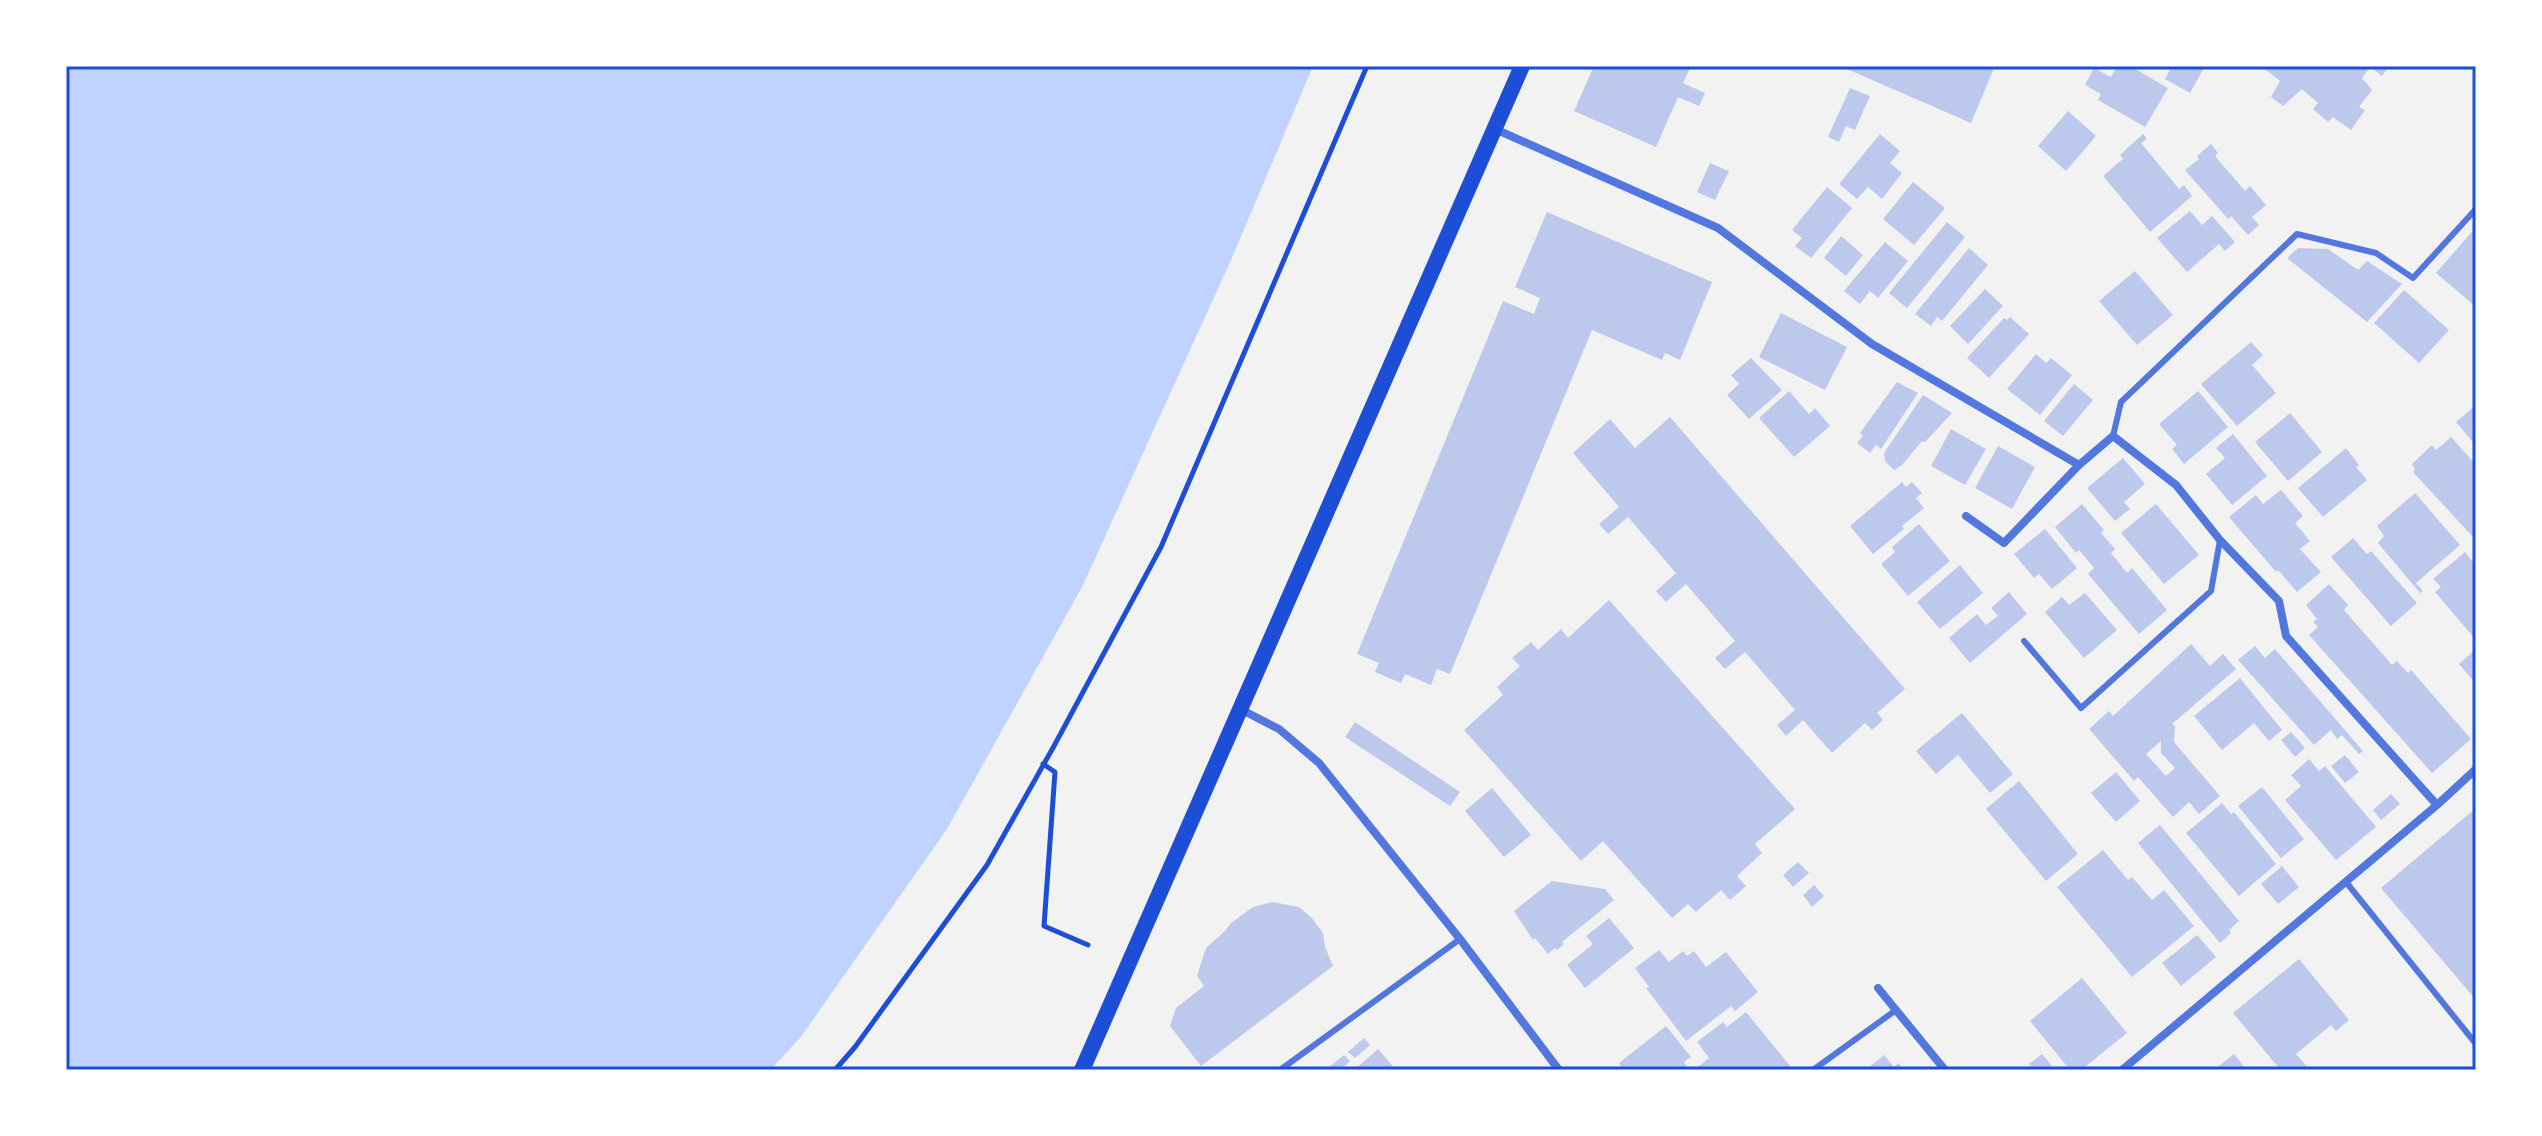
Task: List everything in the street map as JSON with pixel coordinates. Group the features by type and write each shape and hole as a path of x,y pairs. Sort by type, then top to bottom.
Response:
{"main road":[{"path":"1082,1070 1522,66"}],"street":[{"path":"1495,129 1718,228 1872,344 2079,465"},
{"path":"1966,516 2004,543 2079,465 2113,436 2176,485 2220,540 2279,601 2286,636 2437,805"},
{"path":"1240,709 1279,729 1319,763 1460,939 1559,1070"},
{"path":"2122,1070 2476,769"},
{"path":"1878,988 1945,1070"}],"lane":[{"path":"2113,436 2121,402 2297,234 2376,253 2413,278 2476,209"},
{"path":"2024,641 2081,708 2211,591 2220,540"},
{"path":"2346,882 2476,1044"},
{"path":"1280,1070 1460,939"},
{"path":"1813,1070 1896,1010"}],"path":[{"path":"835,1070 987,865 1161,547 1367,66"},
{"path":"1043,764 1055,772 1044,926 1088,945"}],"water":[{"path":"66,66 1313,66 1231,260 1082,587 947,829 800,1038 770,1070 66,1070"}],"building":[{"path":"1594,66 1691,66 1683,83 1705,93 1699,106 1678,97 1656,147 1574,111"},
{"path":"1840,66 1995,66 1971,123"},
{"path":"2117,66 2130,66 2168,88 2145,127 2098,100 2101,94 2085,85 2094,68 2111,77"},
{"path":"2172,66 2205,66 2190,93 2165,79"},
{"path":"2261,66 2389,66 2382,76 2370,67 2362,78 2372,90 2359,107 2365,110 2351,130 2333,117 2328,122 2313,109 2318,103 2302,89 2283,106 2271,97 2280,81"},
{"path":"1850,88 1870,96 1855,130 1846,126 1839,142 1828,137"},
{"path":"2068,111 2096,136 2066,171 2038,146"},
{"path":"1880,134 1900,151 1890,163 1902,173 1882,199 1868,187 1857,199 1839,184"},
{"path":"2143,134 2147,139 2141,143 2179,189 2184,185 2192,196 2150,232 2103,176 2123,159 2120,155"},
{"path":"2211,144 2218,153 2215,156 2245,191 2250,186 2266,205 2252,217 2259,225 2248,235 2231,216 2228,219 2185,170"},
{"path":"1710,163 1729,171 1715,200 1697,192"},
{"path":"1913,182 1945,208 1914,245 1883,219"},
{"path":"1827,187 1852,208 1811,258 1795,246 1802,238 1792,230"},
{"path":"2190,211 2202,225 2212,216 2235,242 2225,251 2219,244 2187,272 2157,238"},
{"path":"1547,212 1712,282 1680,360 1665,353 1662,360 1592,330 1450,674 1437,669 1431,685 1405,674 1401,683 1375,672 1379,663 1357,654 1503,301 1534,314 1540,298 1515,287"},
{"path":"1947,222 1965,237 1907,308 1889,293"},
{"path":"2476,227 2476,307 2436,273"},
{"path":"1841,236 1863,255 1846,276 1824,258"},
{"path":"1885,242 1908,261 1878,298 1870,291 1860,304 1844,291"},
{"path":"1969,248 1988,265 1942,321 1937,317 1931,326 1915,314"},
{"path":"2298,248 2328,249 2358,270 2367,261 2402,284 2367,322 2287,258"},
{"path":"2135,271 2173,315 2137,345 2099,301"},
{"path":"1985,289 2003,306 1968,344 1950,326"},
{"path":"2404,290 2449,330 2419,363 2374,323"},
{"path":"1781,313 1847,347 1825,390 1759,357"},
{"path":"2010,317 2029,334 1989,378 1967,358 2004,318 2007,320"},
{"path":"2251,342 2263,355 2252,365 2276,393 2237,426 2201,384"},
{"path":"2036,354 2046,363 2051,358 2072,375 2040,415 2007,389"},
{"path":"1751,358 1782,390 1749,419 1727,395 1739,384 1731,375"},
{"path":"1897,382 1918,393 1881,449 1876,445 1870,453 1857,443 1863,436 1860,433"},
{"path":"2074,384 2093,400 2063,436 2044,421"},
{"path":"1789,391 1809,414 1815,408 1830,426 1794,457 1759,418"},
{"path":"2198,391 2228,427 2184,464 2172,449 2177,445 2159,424"},
{"path":"1923,395 1952,413 1894,470 1885,461 1884,453"},
{"path":"2476,405 2476,446 2456,422"},
{"path":"2290,413 2322,452 2288,481 2255,442"},
{"path":"1670,417 1905,689 1877,713 1883,720 1872,730 1865,723 1832,753 1803,720 1786,736 1777,725 1795,710 1745,652 1725,669 1715,658 1735,641 1686,584 1666,602 1656,591 1676,573 1628,517 1608,534 1599,524 1619,507 1573,453 1610,419 1635,448"},
{"path":"1951,429 1986,449 1965,485 1931,466"},
{"path":"2233,434 2267,476 2232,505 2206,474 2225,458 2216,448"},
{"path":"2451,437 2476,465 2476,533 2472,536 2413,472 2412,464 2432,445 2436,450"},
{"path":"1998,446 2035,467 2012,509 1975,488"},
{"path":"2346,448 2367,480 2323,517 2298,488"},
{"path":"2123,458 2145,484 2124,502 2130,509 2115,521 2087,488"},
{"path":"1902,482 1906,487 1912,482 1922,493 1916,498 1924,508 1873,554 1850,526"},
{"path":"2281,490 2303,516 2295,523 2310,541 2300,549 2321,572 2297,592 2229,517 2256,495 2263,504"},
{"path":"2415,493 2460,545 2416,583 2423,591 2420,593 2378,543 2384,536 2377,526"},
{"path":"2082,504 2104,530 2101,533 2115,549 2111,553 2127,573 2132,568 2167,610 2139,634 2088,574 2094,568 2079,550 2076,553 2055,527"},
{"path":"2156,504 2199,555 2164,584 2121,533"},
{"path":"1919,524 1950,561 1908,596 1881,564 1895,552 1892,547"},
{"path":"2045,529 2077,568 2052,589 2039,574 2034,578 2014,554"},
{"path":"2353,538 2367,554 2371,551 2417,603 2391,626 2331,557"},
{"path":"2465,552 2476,566 2476,640 2435,592 2441,587 2433,579"},
{"path":"1960,565 1983,593 1940,629 1917,602"},
{"path":"2329,584 2348,605 2344,610 2392,665 2397,661 2408,673 2411,670 2471,739 2432,773 2309,635 2318,627 2313,622 2317,619 2306,605"},
{"path":"2009,592 2027,614 1970,663 1949,638 1977,614 1986,625 1998,616 1991,608"},
{"path":"2085,593 2117,630 2084,658 2045,612 2062,597 2069,605"},
{"path":"1609,600 1795,809 1755,844 1762,853 1737,876 1746,886 1730,900 1721,890 1696,912 1688,904 1672,918 1603,841 1581,861 1464,730 1503,695 1497,687 1520,666 1512,658 1531,642 1538,650 1561,629 1568,638"},
{"path":"2191,644 2210,666 2223,654 2236,669 2172,724 2175,726 2174,742 2220,796 2199,814 2189,802 2173,817 2138,777 2134,781 2089,729 2109,711 2113,716","holes":["2161,741 2161,753 2175,768 2166,776 2146,754"]},
{"path":"2255,646 2265,658 2275,649 2363,751 2359,754 2342,735 2337,739 2331,730 2314,745 2238,660"},
{"path":"2476,649 2476,684 2459,664"},
{"path":"2240,678 2282,730 2269,741 2254,723 2222,750 2194,716"},
{"path":"1962,713 2013,774 1990,793 1958,755 1936,774 1916,751"},
{"path":"1355,722 1460,792 1450,806 1345,737"},
{"path":"2291,732 2305,748 2295,757 2281,740"},
{"path":"2345,755 2359,772 2345,783 2331,766"},
{"path":"2309,759 2319,771 2325,766 2376,827 2336,860 2285,800 2301,786 2291,775"},
{"path":"2116,772 2140,801 2116,822 2091,793"},
{"path":"2019,781 2078,854 2046,881 1986,809"},
{"path":"2262,787 2304,839 2281,858 2238,806"},
{"path":"1492,788 1531,835 1504,857 1465,811"},
{"path":"2391,794 2400,804 2381,820 2373,810"},
{"path":"2222,803 2231,814 2234,812 2276,864 2239,896 2186,833"},
{"path":"2476,808 2476,1000 2381,888"},
{"path":"2160,825 2239,921 2220,943 2138,843"},
{"path":"2103,850 2128,880 2132,877 2152,900 2164,890 2194,926 2132,977 2057,887"},
{"path":"1798,862 1809,873 1793,887 1783,875"},
{"path":"2282,866 2299,887 2278,904 2261,884"},
{"path":"1552,881 1605,889 1614,900 1562,942 1564,944 1557,950 1555,948 1548,954 1535,938 1533,940 1514,911"},
{"path":"1814,885 1824,896 1812,907 1803,895"},
{"path":"1272,902 1299,907 1312,918 1323,933 1333,966 1201,1066 1170,1026 1176,1008 1204,986 1197,976 1206,948 1231,923 1253,907"},
{"path":"1609,918 1634,948 1585,988 1567,965 1593,944 1586,936"},
{"path":"2197,935 2216,957 2181,986 2162,963"},
{"path":"1659,950 1669,962 1683,951 1687,956 1694,951 1706,967 1726,952 1758,992 1735,1011 1731,1006 1686,1041 1646,988 1649,987 1635,968"},
{"path":"2299,959 2349,1020 2336,1031 2331,1025 2296,1054 2310,1070 2284,1070 2233,1013"},
{"path":"2082,978 2127,1033 2081,1070 2070,1070 2030,1021"},
{"path":"1746,1012 1790,1066 1785,1070 1700,1070 1698,1067 1709,1058 1697,1042 1723,1022 1727,1027"},
{"path":"1666,1026 1691,1057 1684,1062 1689,1070 1624,1070 1619,1063"},
{"path":"1364,1038 1370,1045 1355,1058 1348,1052"},
{"path":"1378,1049 1396,1070 1354,1070"},
{"path":"2042,1054 2052,1066 2047,1070 2034,1070 2029,1064"},
{"path":"2234,1054 2247,1070 2214,1070"},
{"path":"1344,1055 1350,1061 1340,1070 1329,1067"},
{"path":"1884,1055 1894,1067 1898,1063 1903,1068 1866,1070"}]}
